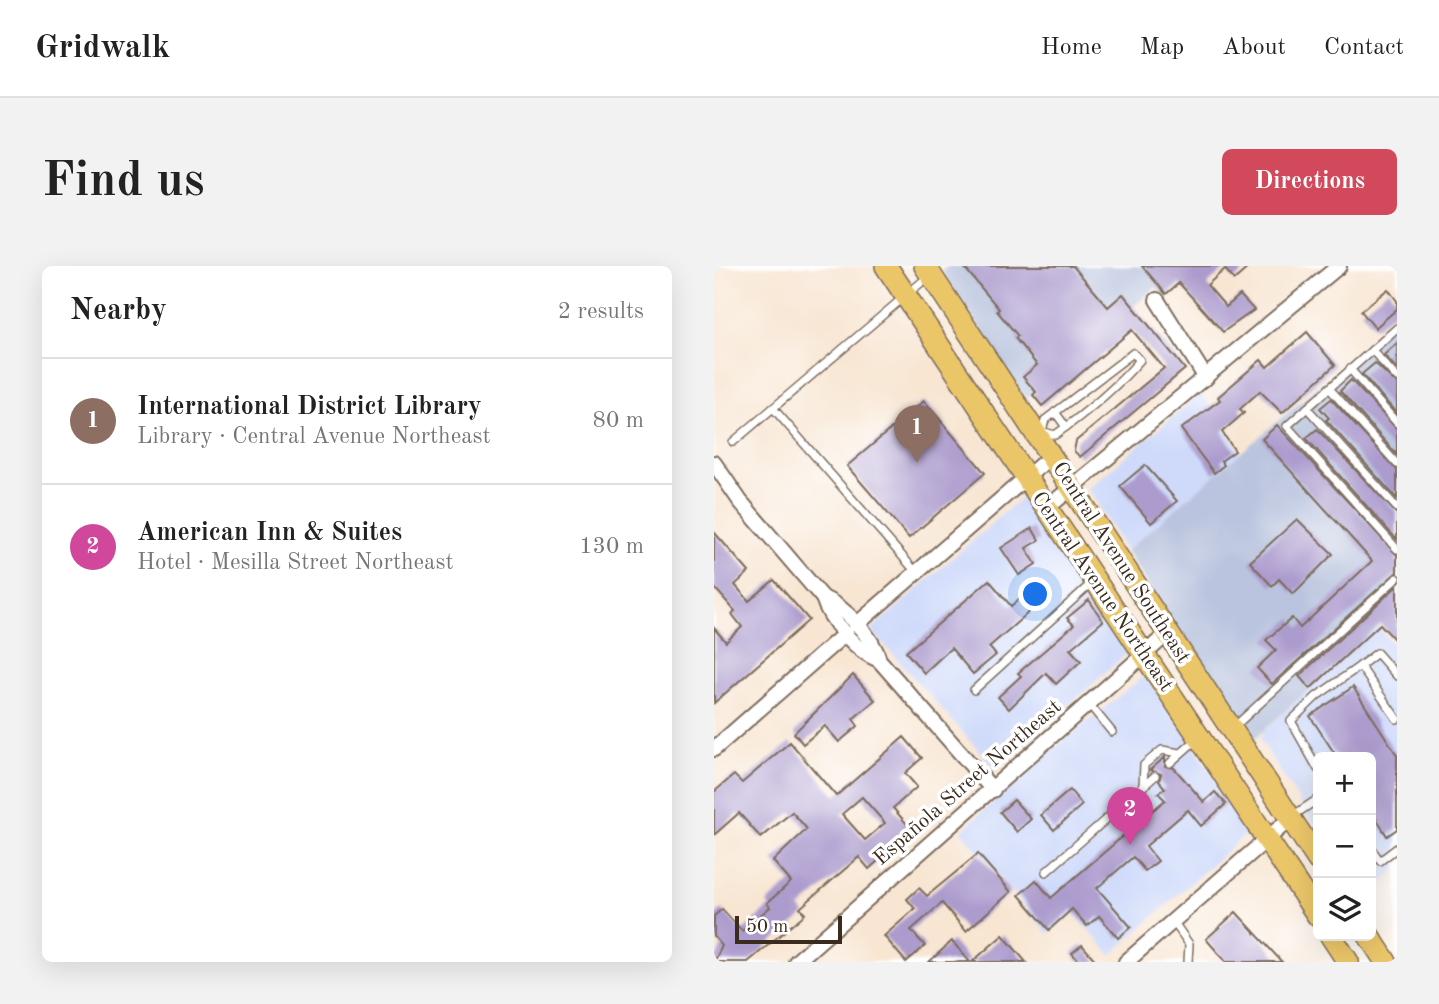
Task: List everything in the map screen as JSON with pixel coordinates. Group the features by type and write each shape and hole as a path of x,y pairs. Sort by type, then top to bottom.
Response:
{"main road":[{"name":"Central Avenue Northeast","path":"886,266 1313,908"},
{"name":"Central Avenue Southeast","path":"927,270 1041,434 1051,456 1313,852"},
{"path":"1334,941 1348,962"},
{"path":"1371,941 1386,962"}],"street":[{"path":"1046,509 1339,266"},
{"path":"1157,300 1206,378"},
{"path":"714,749 1051,456"},
{"path":"714,463 740,501 823,597 834,602 851,629 876,649 879,660 993,790"},
{"path":"714,481 727,494 740,501"},
{"name":"Española Street Northeast","path":"796,962 1167,634"},
{"path":"1126,962 1291,818"}],"lane":[{"path":"733,442 905,294 927,270"},
{"path":"1397,328 1287,426 1397,549"},
{"path":"1372,350 1397,378"},
{"path":"1133,353 1140,360 1112,392 1066,427 1055,435 1041,434 1045,420 1055,412 1133,353"},
{"path":"1350,369 1397,423"},
{"path":"1329,388 1397,464"},
{"path":"773,408 916,573"},
{"path":"1307,408 1397,508"},
{"path":"1055,412 1066,427"},
{"path":"1231,730 1397,578"},
{"path":"974,690 1094,580"},
{"path":"1313,760 1291,722 1317,696 1377,653 1397,676"},
{"path":"1360,666 1397,719"},
{"path":"1089,704 1112,732"},
{"path":"1170,763 1199,737"},
{"path":"1143,786 1144,765 1162,750 1180,753"},
{"path":"1046,872 1155,776"},
{"path":"1291,818 1313,803"},
{"path":"1376,855 1380,861 1397,848"},
{"path":"1173,921 1189,944 1188,962"}],"shaded area":[{"path":"948,266 1204,266 1166,297 1156,287 1026,399 942,271"},
{"path":"1397,319 1397,610 1253,740 1126,551"},
{"path":"1201,393 1241,453 1126,551 1088,488"},
{"path":"1022,497 1029,497 1128,653 996,770 871,630"},
{"path":"1378,627 1397,649 1397,868 1376,888 1376,752 1313,752 1313,823 1260,739 1263,732"},
{"path":"1144,676 1149,678 1249,831 1111,955 1073,913 1048,934 961,831 1049,752"}],"building":[{"path":"963,266 1073,266 1108,307 1123,294 1185,369 1080,457 1074,451 1076,441 1164,368 1132,330 1042,406 1033,395 1036,392 1023,377 1037,365 1015,338 1018,336 997,311 999,309"},
{"path":"1142,266 1250,266 1234,280 1225,269 1207,285 1226,307 1240,295 1254,310 1223,332 1179,283 1166,294"},
{"path":"1388,289 1397,301 1397,309 1375,328 1361,311"},
{"path":"1307,332 1335,365 1282,413 1260,391 1240,409 1244,413 1222,432 1235,451 1221,461 1224,465 1214,473 1181,429 1220,400 1218,397 1261,360 1267,367"},
{"path":"1397,343 1397,369 1384,355"},
{"path":"1375,363 1397,384 1397,414 1362,374"},
{"path":"1351,380 1397,429 1397,455 1340,391"},
{"path":"1331,399 1397,470 1397,499 1326,420 1329,418 1320,408"},
{"path":"924,401 985,473 909,538 847,466"},
{"path":"1277,425 1397,555 1397,572 1272,684 1257,668 1276,650 1266,640 1292,618 1300,628 1372,561 1262,439"},
{"path":"1317,429 1397,514 1397,540 1306,438"},
{"path":"1145,465 1177,501 1151,523 1120,486"},
{"path":"1297,519 1333,554 1293,594 1279,579 1272,586 1250,562"},
{"path":"1032,528 1039,540 1026,548 1036,564 1019,575 1001,548"},
{"path":"714,532 749,572 735,585 749,601 774,580 809,620 714,703 714,628 726,642 742,627 732,614 735,611 714,587"},
{"path":"989,580 1011,606 1034,586 1045,598 989,647 996,655 973,674 951,648 924,673 906,652"},
{"path":"1397,586 1397,642 1380,624 1310,689 1299,676"},
{"path":"1089,600 1103,621 1070,649 1081,661 1056,684 1046,673 1009,709 998,697 1021,676 1018,673 1074,625 1067,618"},
{"path":"853,675 875,700 853,719 858,726 839,742 825,726 803,744 794,733"},
{"path":"1353,687 1397,755 1397,829 1387,836 1376,818 1376,752 1334,752 1310,716"},
{"path":"904,737 922,758 905,773 917,787 893,808 912,830 869,869 859,857 800,908 805,914 748,962 714,962 722,946 714,936 714,916 722,909 742,931 770,907 767,903 791,882 773,861 807,829 792,812 761,838 739,813 714,835 714,792 734,775 742,783 790,742 836,796","holes":["862,797 885,823 865,840 842,814"]},
{"path":"1165,757 1165,766 1174,768 1204,802 1215,792 1226,804 1201,826 1188,810 1146,846 1158,861 1145,871 1133,857 1097,888 1131,927 1118,938 1099,916 1087,926 1072,909 1049,930 1019,895 1036,880 1051,898 1165,800 1158,793 1165,788 1159,781 1161,774 1150,770"},
{"path":"1070,790 1082,805 1054,830 1041,815"},
{"path":"1014,800 1031,819 1017,832 1000,812"},
{"path":"978,854 1011,892 966,931 942,903 911,930 925,946 906,962 884,936 915,909 907,899 919,888 927,896"},
{"path":"1236,912 1282,962 1226,962 1206,939"},
{"path":"1003,935 1026,962 972,962"},
{"path":"952,941 970,962 929,962"},
{"path":"1082,945 1097,962 1079,962 1072,953"}],"place":[{"name":"International District Library","path":"917,463"},
{"name":"American Inn & Suites","path":"1130,845"}]}
